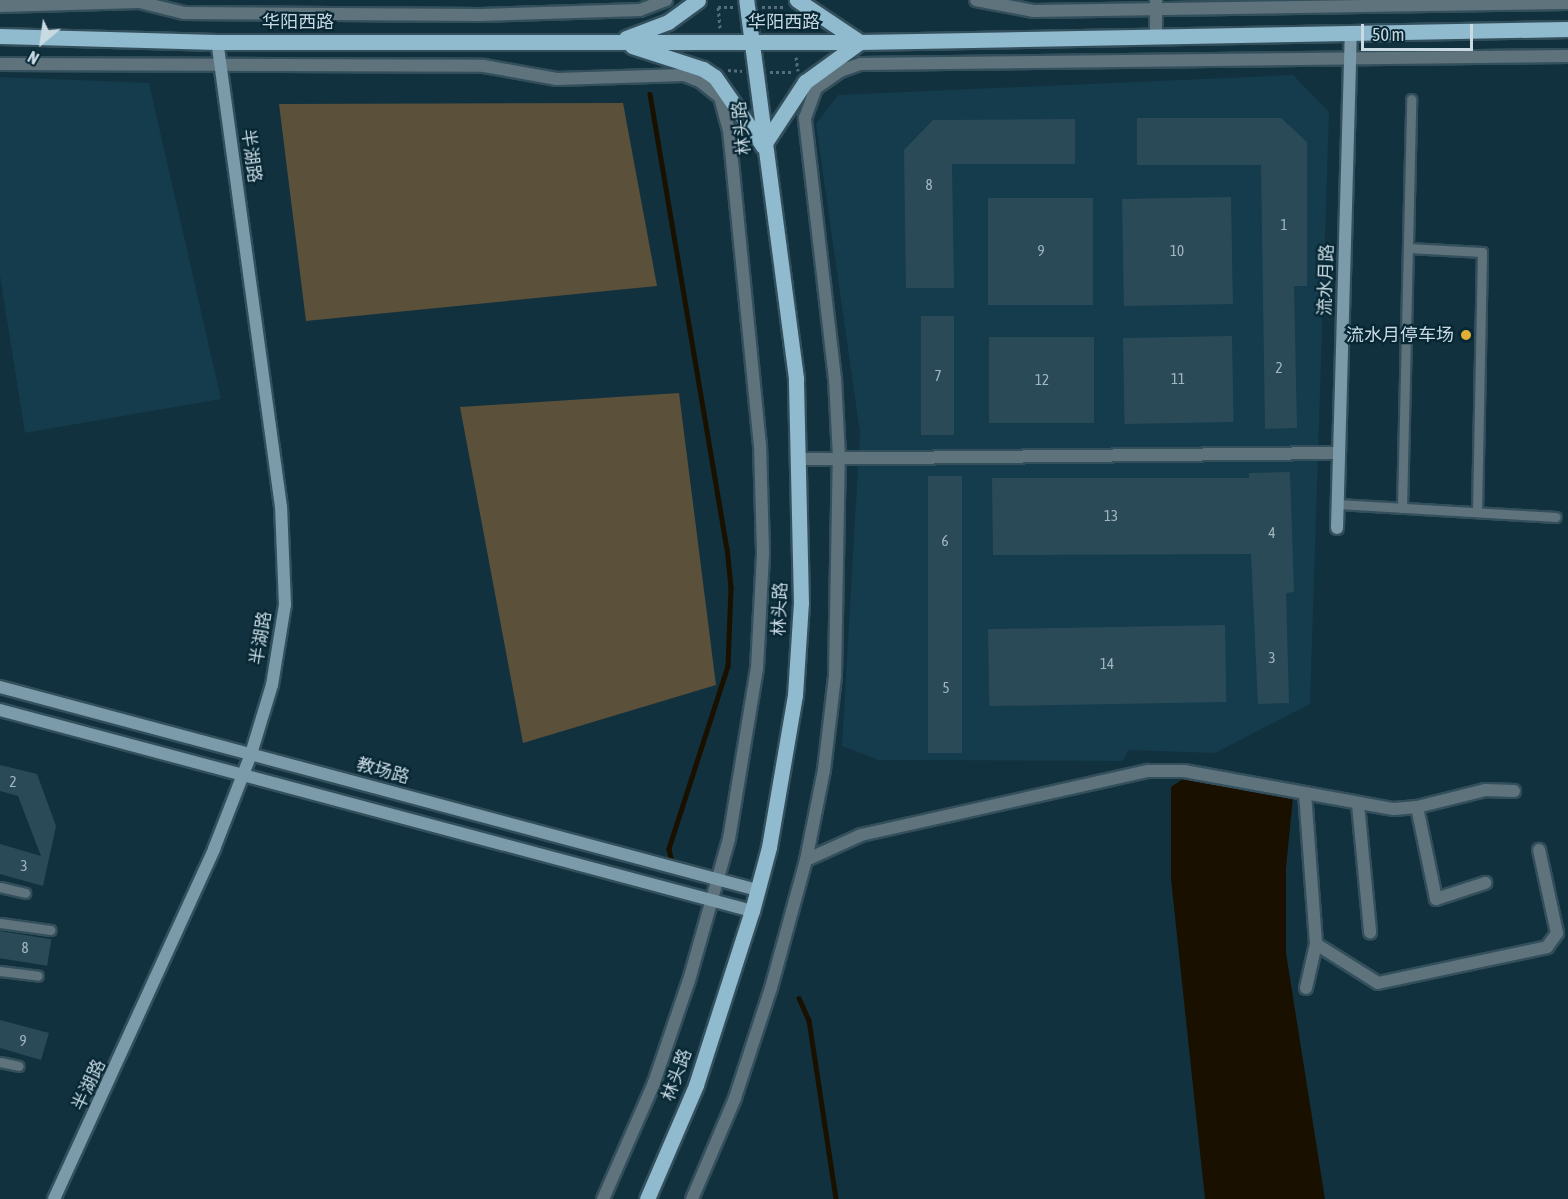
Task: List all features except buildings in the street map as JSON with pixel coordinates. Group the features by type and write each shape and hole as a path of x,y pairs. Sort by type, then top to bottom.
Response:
{"main road":[{"path":"618,42 668,22 699,0"},
{"name":"林头路","path":"647,1199 696,1085 752,911 769,846 795,696 801,603 800,459 796,378 763,146 746,0"},
{"path":"618,42 703,69 715,77 763,146 805,82 860,42 797,0"},
{"name":"华阳西路","path":"0,36 217,42 860,42 1156,34 1568,29"}],"street":[{"path":"0,6 139,2 184,13 469,15 640,10 666,0"},
{"path":"976,0 1033,11 1156,5 1568,3"},
{"path":"1156,5 1156,34"},
{"name":"流水月路","path":"1337,528 1351,32"},
{"name":"半湖路","path":"54,1199 128,1043 243,775 272,685 285,605 281,507 217,42"},
{"path":"692,1199 735,1098 771,988 806,860 824,770 835,676 839,458 835,379 805,118 816,88 829,78 860,64 1568,56"},
{"path":"0,64 220,68 483,66 557,79 684,75 700,81 720,97 729,130 756,380 763,554 751,710 729,839 669,1043 603,1199"},
{"path":"800,459 1339,453"},
{"name":"教场路","path":"0,687 758,890"},
{"path":"0,710 752,911"},
{"path":"806,860 861,835 1149,771 1184,771 1358,804 1417,807 1485,790 1514,791"},
{"path":"1305,793 1316,944 1306,988"},
{"path":"1358,804 1370,932"},
{"path":"1417,807 1436,899 1485,883"},
{"path":"1316,944 1378,983 1547,947 1557,933 1539,850"}],"lane":[{"path":"1402,508 1411,99"},
{"path":"1408,248 1482,252 1477,512"},
{"path":"1338,504 1557,517"},
{"path":"0,887 25,893"},
{"path":"0,923 51,930"},
{"path":"0,971 38,976"},
{"path":"0,1062 19,1066"}],"path":[{"path":"711,0 717,6"}],"shaded area":[{"path":"1293,75 1329,112 1310,704 1215,753 1128,750 1123,761 879,760 842,746 860,433 816,124 838,95"},
{"path":"0,77 149,83 221,399 25,433 0,276"},
{"path":"623,103 657,286 306,321 279,104"},
{"path":"679,393 716,685 523,743 460,407"},
{"path":"1189,775 1293,797 1286,868 1286,953 1325,1199 1205,1199 1171,879 1171,787"}],"waterway":[{"path":"650,94 727,547 731,588 728,666 669,849 671,858"},
{"path":"799,998 809,1020 836,1199"}],"place":[{"name":"流水月停车场","path":"1466,335"}]}
